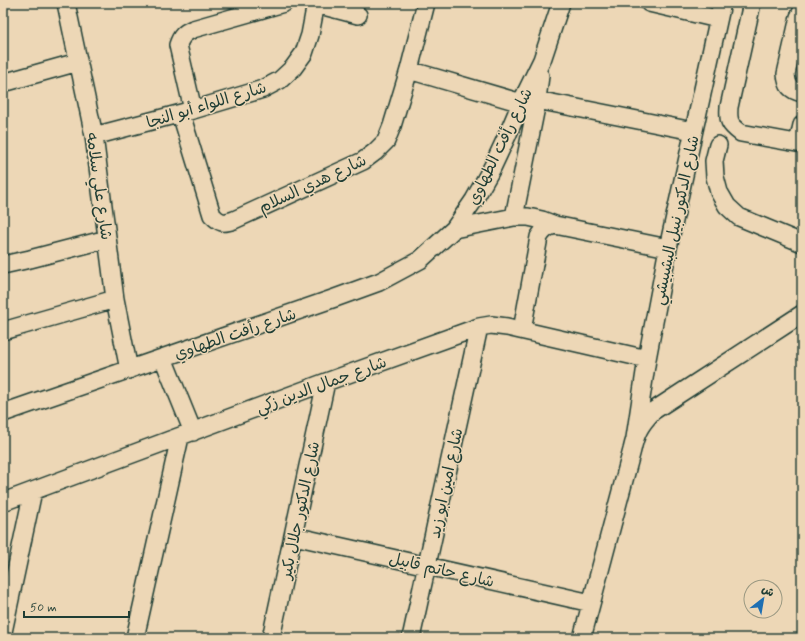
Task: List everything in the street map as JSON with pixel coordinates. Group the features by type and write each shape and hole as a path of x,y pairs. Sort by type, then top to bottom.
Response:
{"street":[{"name":"شارع علي سلامه","path":"66,3 94,136 115,299 129,370"},
{"path":"187,112 178,45 180,38 186,32 193,29 284,3"},
{"name":"شارع هدي السلام","path":"187,112 212,215 218,221 226,223 234,220 363,161 386,141 409,70 426,3"},
{"name":"شارع رأفت الطهاوي","path":"514,217 531,103 542,60 561,3"},
{"path":"649,3 720,11"},
{"path":"752,3 729,107 728,117 732,127 741,133 800,144 802,126"},
{"path":"316,4 358,16"},
{"name":"شارع اللواء أبو النجا","path":"94,136 187,112 263,89 280,80 293,68 304,53 310,35 316,4"},
{"name":"شارع الدكتور نبيل البشبيشي","path":"582,638 635,438 647,359 668,248 720,11"},
{"path":"802,11 799,17 786,74 786,81 790,87 802,94"},
{"path":"3,83 78,62"},
{"path":"409,70 531,103 693,131"},
{"name":"شارع رأفت الطهاوي","path":"3,413 336,298 379,282 420,260 454,229 474,200 492,168 507,136 531,103"},
{"path":"718,145 714,161 715,177 719,192 727,206 739,217 802,243"},
{"name":"شارع رأفت الطهاوي","path":"454,229 514,217 528,217 542,220 554,225 668,248"},
{"path":"522,330 539,237 542,231 554,225"},
{"path":"3,265 107,239"},
{"path":"3,331 115,299"},
{"name":"شارع الدكتور نبيل البشبيشي","path":"635,438 642,423 652,411 802,314"},
{"name":"شارع جمال الدين زكي","path":"3,502 479,327 492,325 507,326 647,359"},
{"name":"شارع امين ابو زيد","path":"411,638 479,327"},
{"path":"135,638 186,434 163,358"},
{"name":"شارع الدكتور جلال بكير","path":"272,638 326,382"},
{"path":"3,632 33,491"},
{"name":"شارع حاتم قابيل","path":"294,536 591,603"}]}
